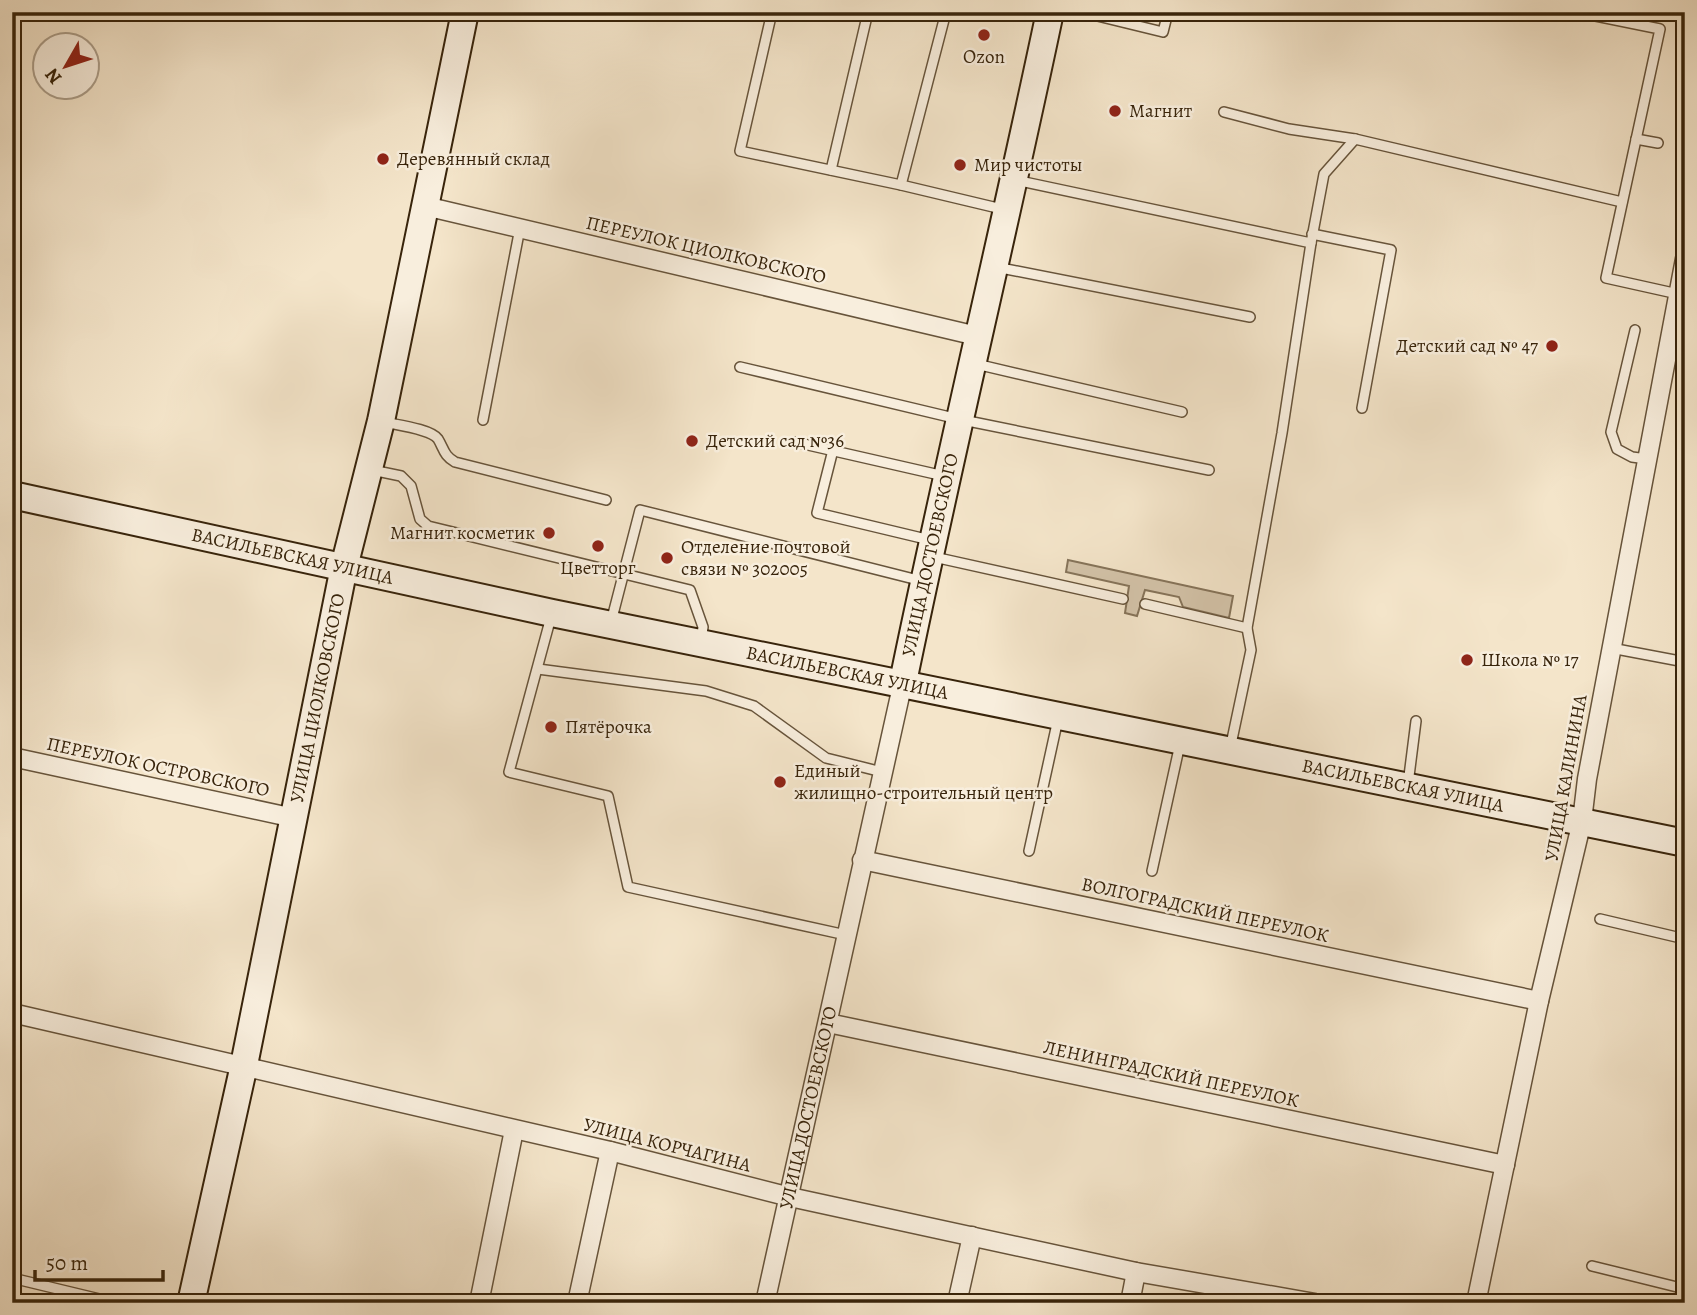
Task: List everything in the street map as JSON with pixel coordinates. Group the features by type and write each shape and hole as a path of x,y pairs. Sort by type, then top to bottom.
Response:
{"street":[{"name":"УЛИЦА ЦИОЛКОВСКОГО","path":"191,1303 244,1065 344,567 381,421 465,12"},
{"name":"УЛИЦА ДОСТОЕВСКОГО","path":"765,1303 903,682 958,419 1015,180 1051,12"},
{"name":"ПЕРЕУЛОК ЦИОЛКОВСКОГО","path":"425,206 978,336"},
{"name":"УЛИЦА КАЛИНИНА","path":"1476,1303 1539,1001 1582,821 1611,648 1685,259"},
{"name":"ВАСИЛЬЕВСКАЯ УЛИЦА","path":"12,495 552,613 903,682 1685,843"},
{"name":"ПЕРЕУЛОК ОСТРОВСКОГО","path":"12,757 294,818"},
{"name":"ВОЛГОГРАДСКИЙ ПЕРЕУЛОК","path":"862,860 1539,1001"},
{"name":"УЛИЦА КОРЧАГИНА","path":"12,1013 610,1151 790,1197 1136,1272 1307,1302"},
{"name":"ЛЕНИНГРАДСКИЙ ПЕРЕУЛОК","path":"828,1023 1505,1165"},
{"path":"479,1303 514,1130"},
{"path":"577,1303 610,1151"},
{"path":"957,1303 972,1237"},
{"path":"1130,1303 1136,1272"}],"lane":[{"path":"772,12 740,151 901,185 1007,211"},
{"path":"831,170 868,12"},
{"path":"901,185 946,12"},
{"path":"1081,12 1163,32 1168,12"},
{"path":"1576,12 1660,29 1606,278 1678,294"},
{"path":"1224,113 1289,129 1355,139 1622,202"},
{"path":"1230,749 1251,650 1247,628 1324,174 1355,139"},
{"path":"1636,139 1658,144"},
{"path":"1015,180 1312,238 1391,250 1362,408"},
{"path":"483,420 520,228"},
{"path":"994,267 1250,317"},
{"path":"1635,330 1611,432 1616,449 1632,457 1647,459"},
{"path":"971,363 1182,412"},
{"path":"740,367 958,419 1209,470"},
{"path":"381,421 431,433 438,439 448,458 455,462 606,500"},
{"path":"795,442 946,476"},
{"path":"833,450 817,513 931,548 1123,599"},
{"path":"370,469 401,476 411,486 420,519 428,526 690,590 703,627 701,642"},
{"path":"610,624 640,510 923,582"},
{"path":"1145,604 1247,628"},
{"path":"552,613 509,772 608,796 628,887 846,935"},
{"path":"1611,648 1685,662"},
{"path":"538,669 706,691 754,706 826,758 881,772"},
{"path":"1029,850 1059,714"},
{"path":"1407,785 1416,721"},
{"path":"1152,871 1181,739"},
{"path":"1600,919 1685,939"},
{"path":"1592,1266 1685,1289"},
{"path":"12,1278 116,1303"}],"shaded area":[{"path":"1068,560 1233,596 1229,618 1183,607 1179,597 1145,590 1137,616 1125,613 1129,586 1066,572"}],"place":[{"name":"Ozon","path":"984,35"},
{"name":"Магнит","path":"1115,111"},
{"name":"Деревянный склад","path":"383,159"},
{"name":"Мир чистоты","path":"960,165"},
{"name":"Детский сад № 47","path":"1552,346"},
{"name":"Детский сад №36","path":"692,441"},
{"name":"Магнит косметик","path":"549,533"},
{"name":"Цветторг","path":"598,546"},
{"name":"Отделение почтовой связи № 302005","path":"667,558"},
{"name":"Школа № 17","path":"1467,660"},
{"name":"Пятёрочка","path":"551,727"},
{"name":"Единый жилищно-строительный центр","path":"780,782"}]}
